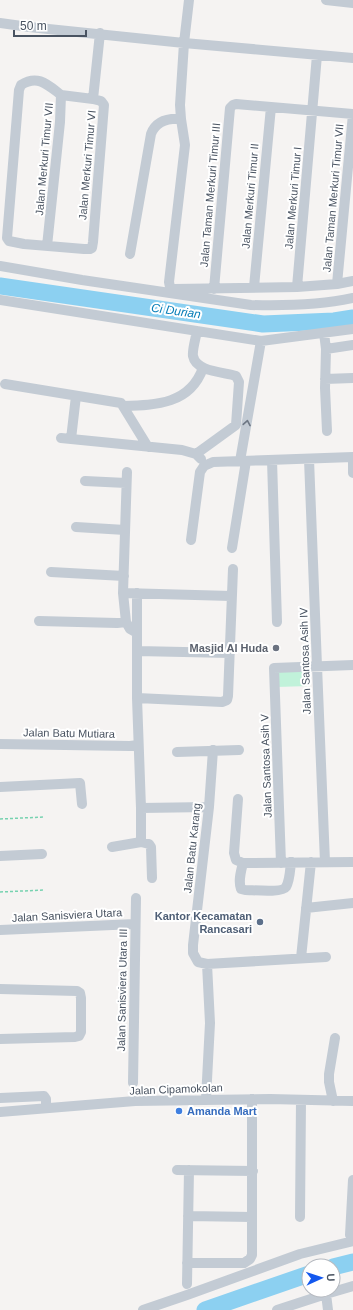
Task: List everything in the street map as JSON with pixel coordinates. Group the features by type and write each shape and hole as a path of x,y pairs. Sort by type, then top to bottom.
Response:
{"street":[{"path":"190,0 184,43 180,101 180,119 185,145 169,282 170,287 174,289 297,287 337,284 353,281"},
{"path":"326,0 353,3"},
{"path":"0,23 184,43 353,58"},
{"path":"93,99 100,33"},
{"name":"Jalan Merkuri Timur I","path":"297,287 318,55"},
{"path":"47,246 24,244 9,240 7,238 19,90 21,85 26,82 38,81 46,83 61,95"},
{"name":"Jalan Merkuri Timur VII","path":"47,246 60,122 61,95 93,99"},
{"name":"Jalan Merkuri Timur VI","path":"47,246 92,248 105,108 101,101 93,99"},
{"name":"Jalan Taman Merkuri Timur III","path":"214,289 230,108 232,105 236,104 271,107"},
{"path":"271,107 353,114"},
{"name":"Jalan Merkuri Timur II","path":"254,287 271,107"},
{"name":"Jalan Taman Merkuri Timur VII","path":"337,284 353,114"},
{"path":"130,254 153,128 165,120 180,119"},
{"path":"0,266 82,280 251,305 272,306 331,303 353,298"},
{"path":"0,300 261,341 324,334 353,329"},
{"path":"196,454 236,425 239,382 236,376 203,368 197,364 193,356 197,331"},
{"path":"324,334 326,349 325,379 327,432"},
{"path":"232,548 261,341"},
{"path":"326,349 353,345"},
{"path":"123,406 151,406 170,402 192,388 200,379 203,368"},
{"path":"325,379 353,378"},
{"path":"5,384 76,396 117,401 121,403 148,447"},
{"path":"72,439 76,396"},
{"path":"61,438 182,450 196,454 201,459 204,466"},
{"path":"191,540 200,472 204,466 213,462 353,457 353,473"},
{"name":"Jalan Santosa Asih IV","path":"309,459 316,666 325,862"},
{"path":"272,460 277,622"},
{"path":"127,472 123,593 126,622 130,629 137,633"},
{"path":"84,481 126,483"},
{"path":"76,527 125,530"},
{"path":"137,698 222,702 227,700 233,569"},
{"path":"52,572 124,576"},
{"path":"123,593 232,596"},
{"path":"137,593 137,698 141,842"},
{"path":"39,621 126,622"},
{"path":"137,651 230,654"},
{"path":"316,666 353,665"},
{"name":"Jalan Santosa Asih V","path":"243,863 240,885 241,889 278,891 286,887 289,874 286,862 274,668 316,666"},
{"name":"Jalan Batu Mutiara","path":"0,744 138,745"},
{"name":"Jalan Batu Karang","path":"207,964 198,962 193,953 193,945 209,807 213,750"},
{"path":"177,752 239,750"},
{"path":"0,787 80,783 82,804"},
{"path":"238,800 234,853 236,860 243,863 353,862"},
{"path":"141,808 209,807"},
{"path":"112,847 141,842 149,844 151,847 152,878"},
{"path":"0,856 42,854"},
{"path":"300,958 311,862"},
{"name":"Jalan Sanisviera Utara III","path":"133,1083 136,898"},
{"path":"306,908 353,904"},
{"name":"Jalan Sanisviera Utara","path":"0,930 135,924"},
{"path":"206,1099 210,1023 207,964 326,957"},
{"path":"0,989 77,991 80,993 81,998 81,1032 79,1036 75,1038 0,1039"},
{"path":"333,1101 329,1074 335,1038"},
{"path":"0,1098 44,1096 46,1099 46,1108"},
{"name":"Jalan Cipamokolan","path":"0,1112 135,1101 206,1099 353,1101"},
{"path":"187,1263 244,1263 248,1261 252,1255 252,1100"},
{"path":"300,1217 302,1100"},
{"path":"177,1170 253,1171"},
{"path":"187,1284 189,1170"},
{"path":"143,1310 300,1254 352,1238 353,1180"},
{"path":"188,1216 252,1217"},
{"path":"341,1290 353,1286"},
{"path":"277,1310 314,1298"},
{"path":"326,1298 328,1310"}],"path":[{"path":"0,819 44,816"},
{"path":"0,892 44,890"}],"green space":[{"path":"308,669 309,686 276,687 276,670"}],"waterway":[{"name":"Ci Durian","path":"0,286 263,324 334,321 353,318"},
{"path":"341,1265 353,1262"},
{"path":"205,1310 301,1277"}],"place":[{"name":"Masjid Al Huda","path":"276,648"},
{"name":"Kantor Kecamatan Rancasari","path":"260,922"},
{"name":"Amanda Mart","path":"179,1111"}]}
